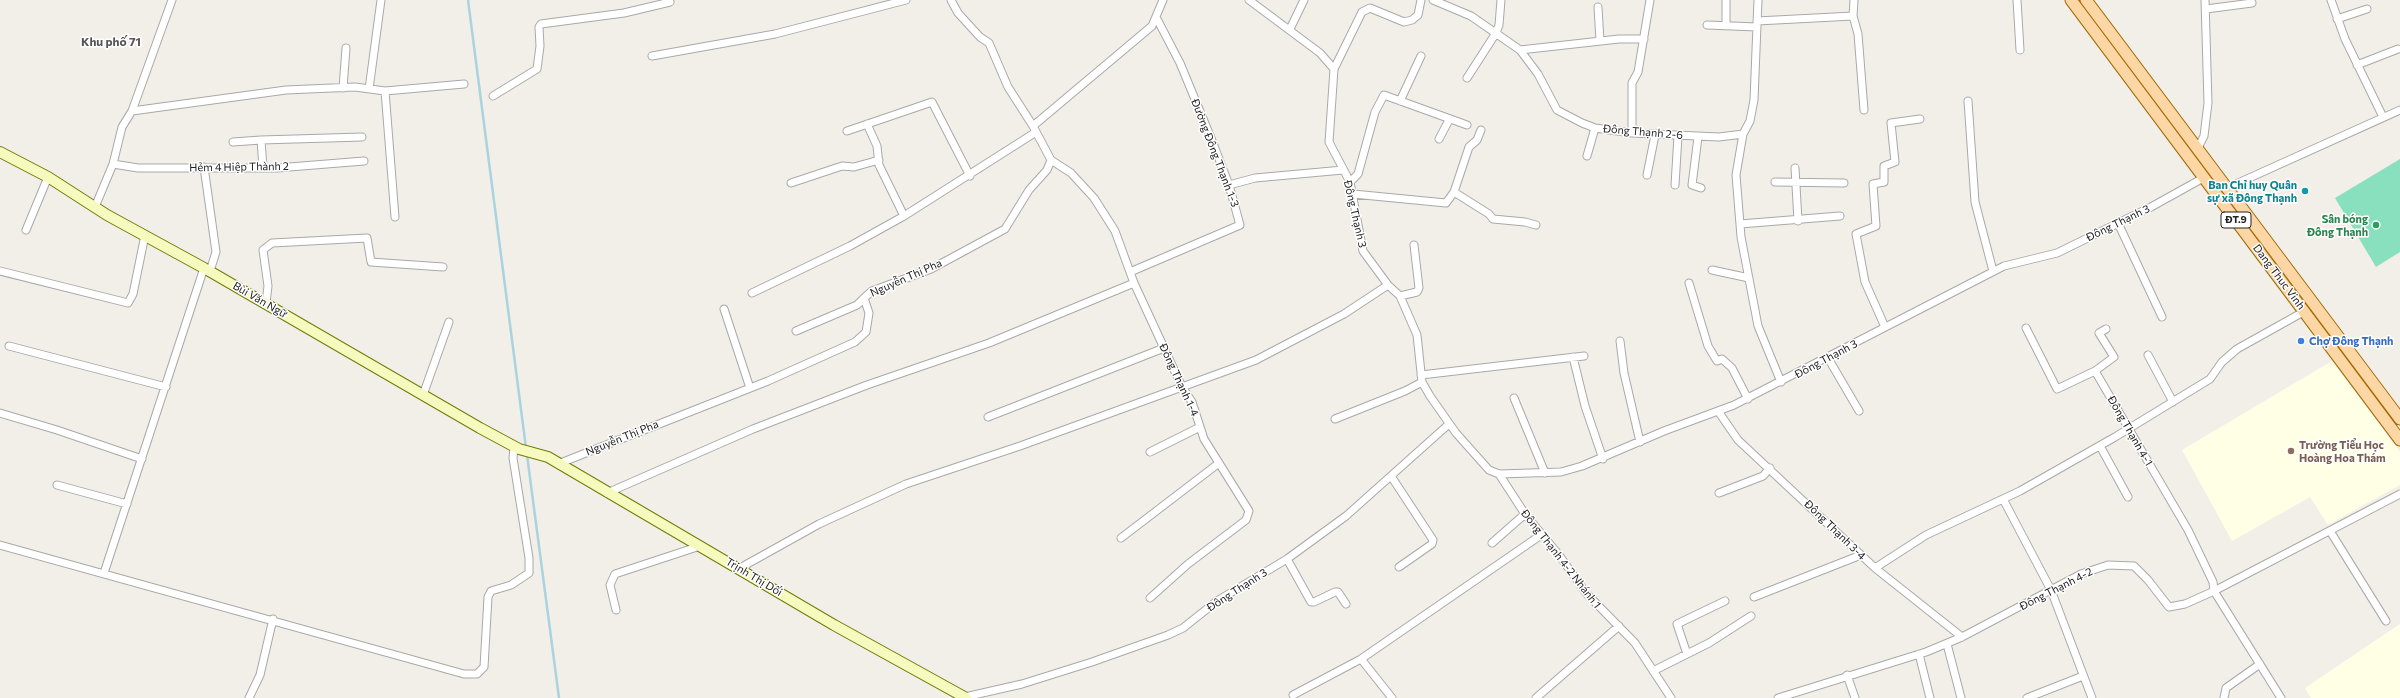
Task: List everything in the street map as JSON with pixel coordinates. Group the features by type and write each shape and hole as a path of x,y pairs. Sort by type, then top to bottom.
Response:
{"main road":[{"name":"Dang Thuc Vinh","path":"2071,0 2205,177 2400,440"},
{"name":"Dang Thuc Vinh","path":"2086,0 2399,415"},
{"name":"Bùi Văn Ngữ","path":"0,152 48,177 95,207 207,269 517,448 543,456"},
{"path":"2205,177 2213,169"},
{"name":"Trịnh Thị Dối","path":"543,456 740,568 834,625 965,698"}],"street":[{"path":"95,207 113,164 122,127 132,111 172,0"},
{"path":"369,89 381,0"},
{"path":"652,56 775,34 906,0"},
{"path":"951,0 958,13 980,38 989,43 1008,87 1051,160"},
{"path":"752,293 850,246 904,216 970,176 1034,129 1152,26 1163,0"},
{"path":"1250,0 1320,53 1334,69 1362,12 1370,8 1404,22 1412,20 1418,15 1421,0"},
{"path":"1290,29 1304,0"},
{"name":"Đông Thạnh 2-6","path":"1433,0 1471,16 1520,50 1538,74 1557,110 1595,128 1632,133 1678,136 1719,137 1743,134"},
{"path":"1467,78 1500,25 1501,0"},
{"path":"1632,133 1632,83 1638,72 1650,0"},
{"path":"1726,0 1726,24"},
{"path":"1758,0 1754,100 1750,121 1743,134 1736,175 1740,224 1758,326 1781,382"},
{"path":"1854,0 1853,16 1858,34 1864,110"},
{"path":"2017,0 2020,50"},
{"path":"2198,148 2204,136 2208,103 2205,0"},
{"path":"2331,0 2357,65 2383,117"},
{"path":"493,96 537,69 540,46 539,27 541,24 624,13 670,2"},
{"path":"2206,9 2252,3"},
{"path":"1598,6 1600,41"},
{"path":"2338,19 2367,9"},
{"path":"1707,25 1757,24 1853,16"},
{"name":"Đường Đông Thạnh 1-3","path":"1130,272 1240,225 1229,185 1180,63 1156,17"},
{"path":"1520,50 1600,41 1644,39"},
{"path":"343,88 346,48"},
{"path":"2357,65 2398,49"},
{"path":"1400,101 1422,56"},
{"name":"Đông Thạnh 3","path":"1334,69 1329,142 1350,182 1358,233 1363,251 1388,285 1400,296 1417,335 1421,378 1449,424 1490,470 1499,474 1561,472 1603,459 1640,442 1748,399 1993,271 2004,266 2057,252 2118,223 2205,177"},
{"path":"132,111 286,90 343,88 385,91 464,84"},
{"path":"385,91 395,217"},
{"path":"1350,182 1358,174 1375,112 1384,95 1449,120 1467,125"},
{"path":"1968,101 1975,202 1993,271"},
{"path":"847,131 932,102 970,176"},
{"path":"2227,188 2400,110"},
{"path":"1885,327 1865,282 1856,234 1876,226 1874,184 1884,182 1884,166 1895,162 1891,123 1920,119"},
{"path":"1439,139 1449,120"},
{"path":"867,124 877,146 879,160 904,216"},
{"path":"1587,156 1595,128"},
{"path":"1353,194 1446,203 1454,192 1469,147 1477,140 1481,130"},
{"path":"1647,175 1655,134"},
{"path":"1675,185 1678,136"},
{"path":"1698,136 1692,185 1701,188"},
{"path":"233,142 362,137"},
{"path":"261,140 263,168"},
{"path":"791,183 842,166 854,167 879,160"},
{"name":"Đông Thạnh 1-4","path":"1051,160 1071,173 1094,198 1115,231 1134,283 1182,387 1192,402 1204,439 1249,511 1246,520 1188,564 1150,598"},
{"name":"Nguyễn Thị Pha","path":"558,464 750,388 823,358 855,342 866,332 869,313 864,298 872,291 931,268 1005,229 1029,190 1047,170 1051,160"},
{"name":"Hẻm 4 Hiệp Thành 2","path":"113,164 138,168 263,168 364,161"},
{"path":"104,573 207,269 216,252 204,167"},
{"path":"1795,168 1798,221"},
{"path":"1229,185 1255,178 1343,170"},
{"path":"26,230 48,177"},
{"path":"1775,182 1796,184 1844,183"},
{"path":"1454,192 1489,214 1493,220 1525,222 1536,225"},
{"path":"1740,224 1798,221 1840,216"},
{"path":"2118,223 2162,317"},
{"path":"0,271 128,303 133,294 145,235"},
{"path":"266,303 268,286 263,250 272,243 367,238 371,262 443,267"},
{"path":"1400,296 1417,292 1419,288 1414,245"},
{"path":"1712,270 1749,278"},
{"path":"1689,282 1708,346 1717,361 1722,359 1732,368 1748,399"},
{"path":"607,493 753,429 867,385 989,343 1134,283"},
{"path":"740,568 819,524 906,484 1020,446 1256,360 1344,314 1388,285"},
{"path":"796,331 857,305 864,298"},
{"path":"724,309 750,388"},
{"path":"1875,568 1926,535 2003,499 2130,429 2210,379 2222,362 2237,349 2305,311"},
{"path":"423,395 450,322"},
{"path":"2026,328 2057,389 2094,371 2114,357 2099,333 2106,329"},
{"path":"1620,341 1624,373 1640,442"},
{"path":"9,346 166,387"},
{"path":"988,418 1164,348"},
{"path":"2148,355 2174,402"},
{"path":"1335,419 1405,391 1421,378 1584,356"},
{"path":"1573,357 1585,406 1603,459"},
{"path":"1828,358 1859,411"},
{"name":"Đông Thạnh 4-1","path":"2094,371 2130,429 2188,530 2213,582 2214,591 2281,698"},
{"path":"1514,398 1545,473"},
{"name":"Đông Thạnh 3-4","path":"1718,411 1738,440 1770,468 1875,568 1962,637"},
{"path":"0,413 57,430 142,459"},
{"path":"2386,422 2399,415"},
{"name":"Đông Thạnh 3","path":"965,698 1057,673 1168,635 1183,628 1217,601 1287,559 1346,516 1449,424"},
{"path":"1150,452 1200,427"},
{"path":"2100,446 2128,497"},
{"path":"0,545 464,674 477,674 484,667 488,597 491,591 511,585 529,573 529,558 513,458 517,448"},
{"path":"1121,538 1219,463"},
{"path":"1719,493 1763,476 1770,468"},
{"name":"Đông Thạnh 4-2 Nhánh 1","path":"1499,474 1525,514 1559,555 1586,594 1635,644 1672,698"},
{"path":"1391,476 1433,540 1432,544 1399,567"},
{"path":"57,485 127,504"},
{"name":"Đông Thạnh 4-2","path":"1778,698 1794,695 1847,675 1919,654 1947,644 2081,574 2108,564 2124,564 2134,566 2148,580 2169,607 2185,604 2214,591 2400,494"},
{"path":"2003,499 2051,590 2092,698"},
{"path":"1492,542 1525,514"},
{"path":"2330,531 2386,621"},
{"path":"1293,695 1361,659 1541,535"},
{"path":"616,610 610,585 615,574 700,546"},
{"path":"1754,596 1861,555"},
{"path":"1287,559 1311,602 1338,592 1346,604"},
{"path":"1687,654 1677,624 1725,600"},
{"path":"1653,670 1687,654 1751,616"},
{"path":"250,698 260,675 273,620"},
{"path":"1536,698 1619,626"},
{"path":"1947,644 1961,698"},
{"path":"1919,654 1930,698"},
{"path":"1361,659 1392,698"},
{"path":"2222,697 2226,688 2260,664"},
{"path":"1847,675 1855,698"},
{"path":"2027,698 2083,676"}],"shaded area":[{"name":"Trường Tiểu Học Hoàng Hoa Thám","path":"2332,361 2400,452 2400,485 2328,525 2310,497 2232,541 2182,450"},
{"path":"2400,624 2400,698 2311,698 2305,688"}],"green space":[{"name":"Sân bóng Đông Thạnh","path":"2400,159 2400,252 2376,267 2335,198"}],"waterway":[{"path":"468,0 526,448"},
{"path":"527,455 559,698"}],"place":[{"name":"Ban Chỉ huy Quân sự xã Đông Thạnh","path":"2305,191"},
{"name":"Sân bóng Đông Thạnh","path":"2376,225"},
{"name":"Chợ Đông Thạnh","path":"2301,341"},
{"name":"Trường Tiểu Học Hoàng Hoa Thám","path":"2291,451"}],"district":[{"name":"Khu phố 71","path":"111,42"}]}
